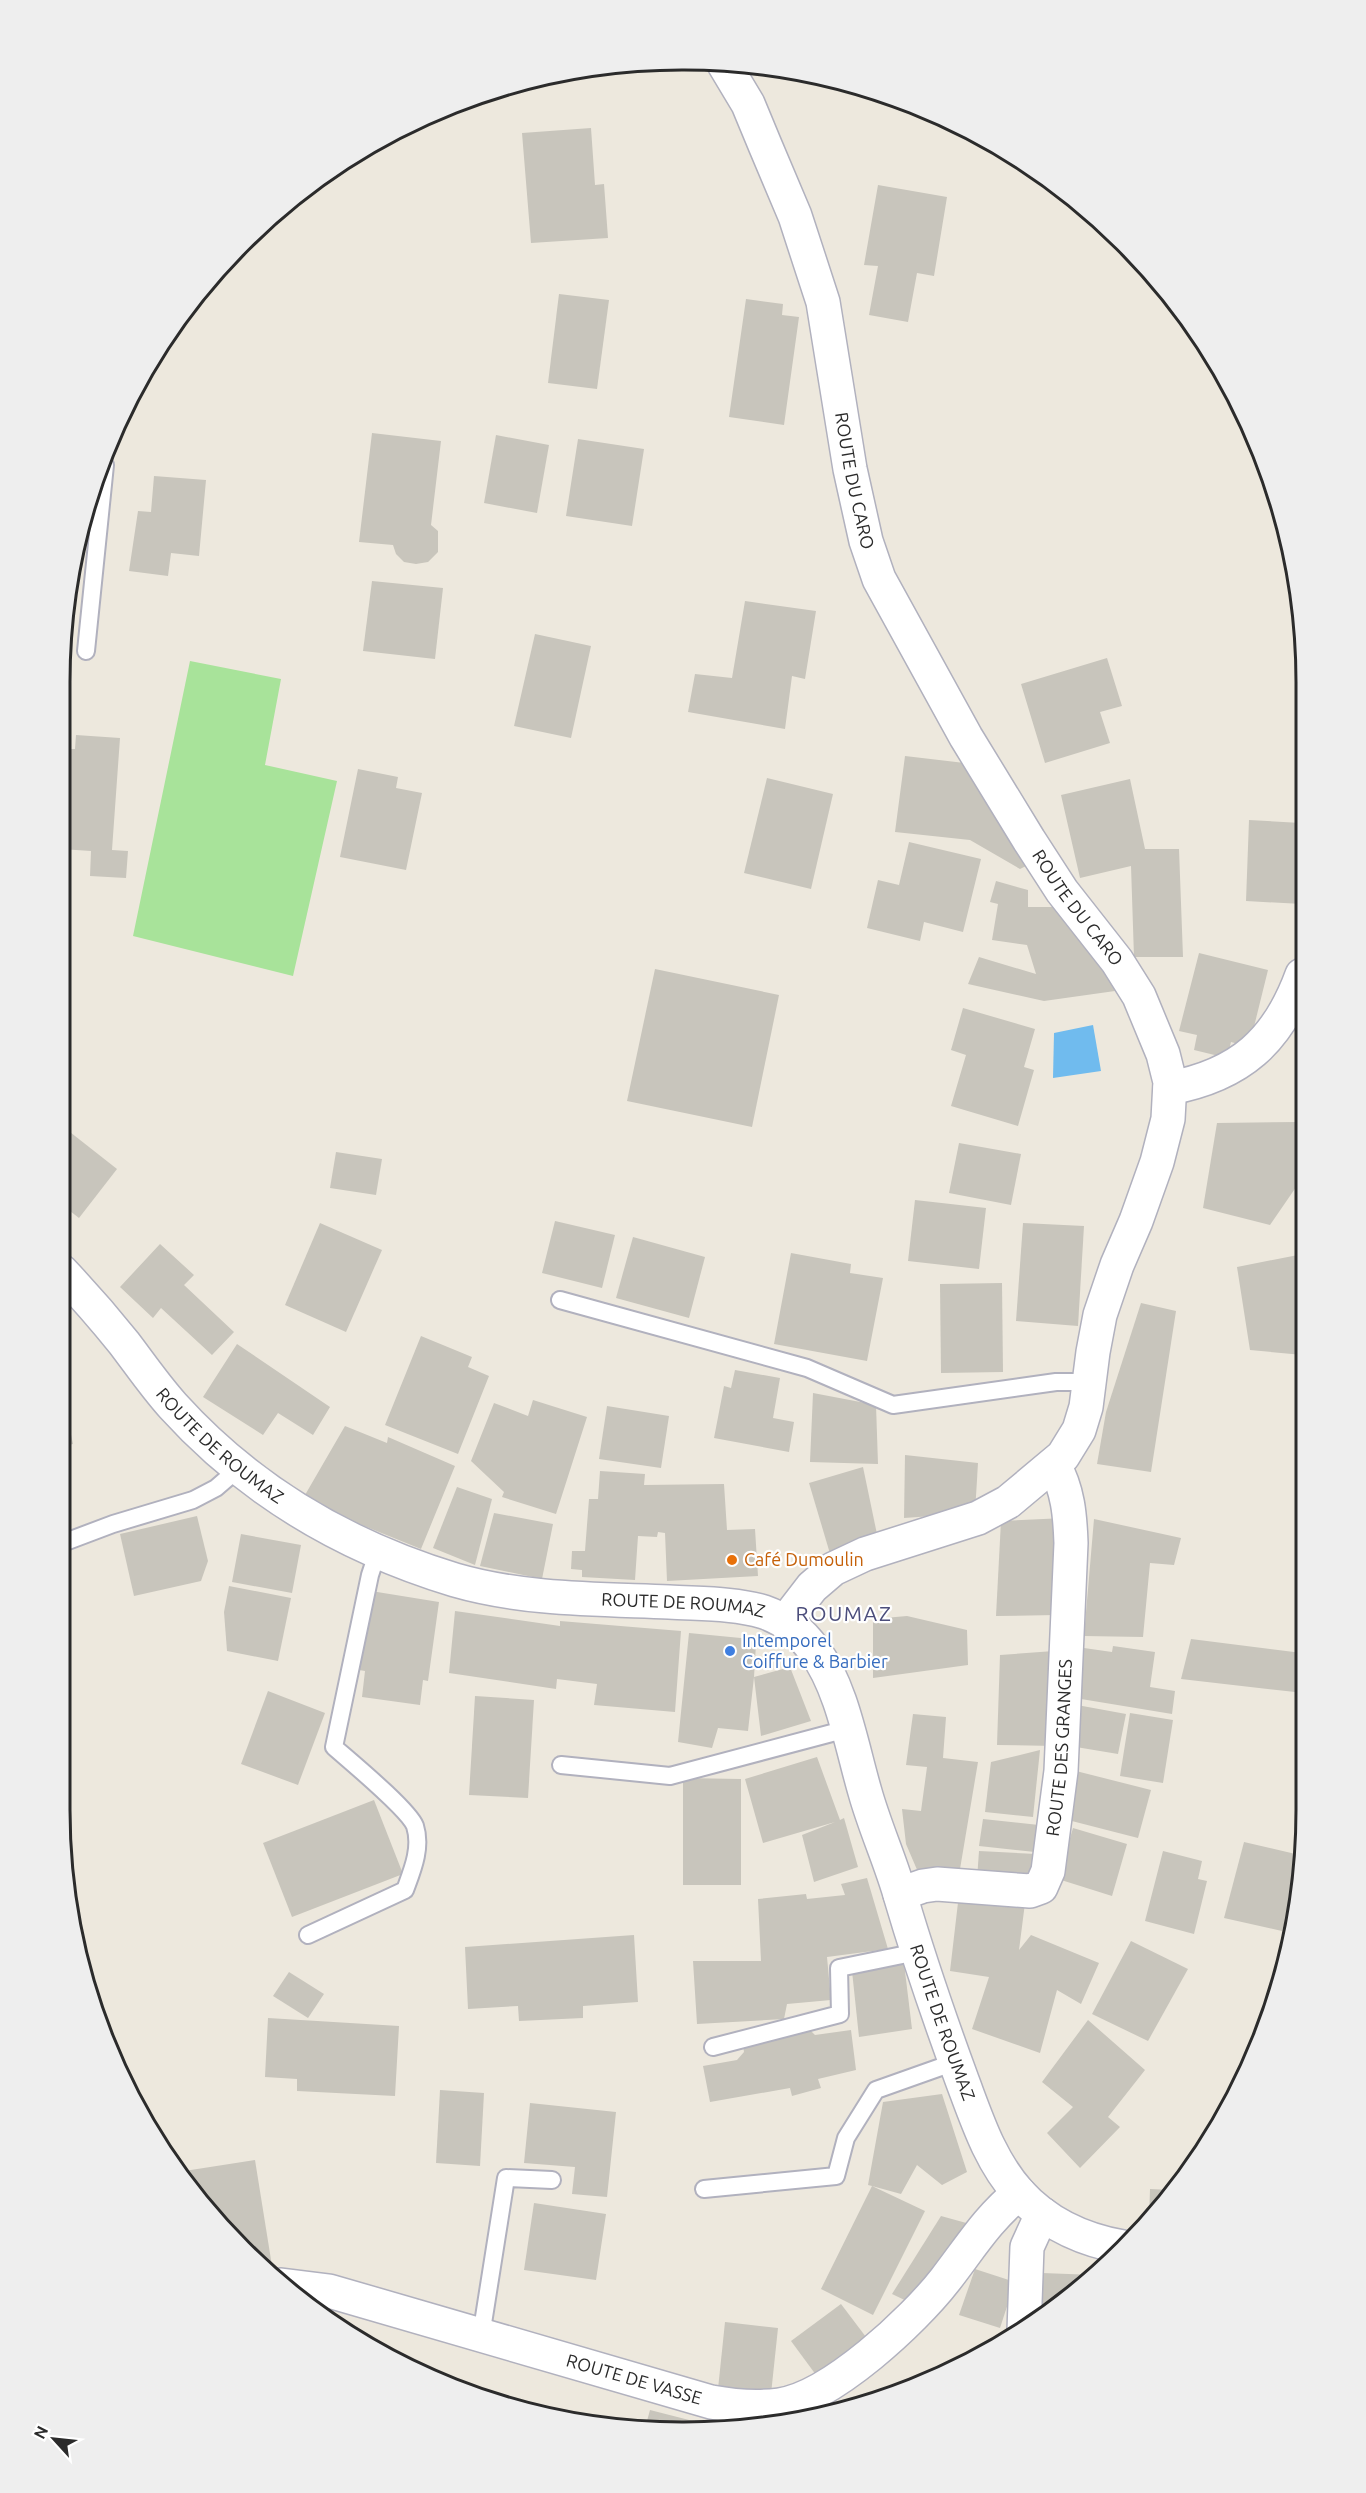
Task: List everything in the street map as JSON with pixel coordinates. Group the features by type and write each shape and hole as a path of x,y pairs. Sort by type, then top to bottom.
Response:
{"street":[{"name":"ROUTE DU CARO","path":"729,73 748,104 809,254 823,302 850,469 866,541 879,579 966,737 1029,840 1062,891 1117,961 1138,996 1163,1053 1170,1088 1168,1119 1157,1162 1136,1221 1117,1264 1104,1305 1093,1352 1086,1407 1079,1430 1063,1456 1008,1502 978,1518 865,1554 833,1569 812,1587 785,1622"},
{"path":"1170,1088 1210,1078 1239,1064 1252,1054 1284,1016 1296,989"},
{"name":"ROUTE DE ROUMAZ","path":"70,1281 101,1315 171,1404 205,1440 238,1469 296,1511 345,1537 450,1578 506,1591 563,1598 730,1606 761,1611 785,1622 810,1645 828,1672 917,1953 988,2147 998,2166 1019,2193 1042,2214 1072,2233 1114,2245"},
{"name":"ROUTE DES GRANGES","path":"900,1894 937,1884 1030,1891 1039,1889 1043,1883 1052,1847 1061,1771 1071,1544 1066,1492 1054,1465"},
{"name":"ROUTE DE VASSE","path":"299,2287 329,2291 711,2402 733,2406 781,2405 836,2381 900,2329 924,2307 984,2226 1019,2193"},
{"path":"1024,2318 1027,2247 1042,2214"}],"lane":[{"path":"86,651 103,487"},
{"path":"560,1300 807,1368 893,1405 1056,1382 1089,1382"},
{"path":"70,1540 113,1524 193,1500 216,1488 238,1469"},
{"path":"309,1935 405,1890 417,1857 415,1826 390,1797 334,1747 370,1575 378,1551"},
{"path":"561,1765 670,1776 847,1729"},
{"path":"713,2047 840,2014 839,1968 917,1953"},
{"path":"704,2189 836,2176 846,2138 876,2090 955,2061"},
{"path":"481,2336 507,2178 552,2180"}],"green space":[{"path":"190,661 281,679 265,765 337,781 293,976 133,936"}],"water":[{"path":"1093,1025 1101,1071 1053,1078 1054,1033"}],"building":[{"path":"591,128 595,185 604,184 608,238 531,243 522,133"},
{"path":"878,185 947,197 934,276 917,273 908,322 869,315 878,266 864,265"},
{"path":"559,294 609,300 597,389 548,383"},
{"path":"746,299 783,304 782,315 799,317 784,425 729,417"},
{"path":"372,433 441,441 431,525 438,531 438,552 428,562 416,564 404,562 396,554 393,545 359,542"},
{"path":"496,435 549,445 537,513 484,503"},
{"path":"578,439 644,449 632,526 566,516"},
{"path":"154,476 206,480 199,556 171,553 168,576 129,571 138,511 151,512"},
{"path":"372,581 443,588 435,659 363,651"},
{"path":"745,601 816,611 805,679 792,676 785,729 688,712 695,674 732,678"},
{"path":"535,634 591,646 571,738 514,726"},
{"path":"1107,658 1122,706 1100,712 1110,743 1045,763 1021,684"},
{"path":"76,735 120,738 112,850 128,851 126,878 90,876 91,851 70,850 70,749 75,749"},
{"path":"905,756 973,764 1030,864 1020,869 970,840 895,832"},
{"path":"358,769 398,777 396,788 422,793 406,870 340,857"},
{"path":"767,778 833,794 811,889 744,873"},
{"path":"1130,779 1145,849 1179,849 1183,957 1134,957 1131,866 1080,878 1061,795"},
{"path":"1249,820 1296,823 1296,904 1246,901"},
{"path":"909,842 981,859 963,932 924,922 920,941 867,928 878,880 899,885"},
{"path":"996,881 1028,890 1028,907 1062,907 1098,953 1115,991 1044,1001 968,984 979,957 1036,974 1027,945 992,940 998,904 990,902"},
{"path":"1199,953 1268,970 1249,1047 1231,1042 1227,1058 1194,1050 1197,1035 1179,1031"},
{"path":"655,969 779,995 752,1127 627,1101"},
{"path":"963,1008 1035,1029 1024,1067 1034,1070 1018,1126 951,1106 966,1055 951,1050"},
{"path":"1296,1122 1296,1187 1270,1225 1203,1208 1217,1123"},
{"path":"70,1132 117,1169 79,1218 70,1211"},
{"path":"959,1143 1021,1154 1011,1205 949,1193"},
{"path":"336,1152 382,1159 376,1195 330,1188"},
{"path":"915,1200 986,1208 979,1269 908,1261"},
{"path":"555,1221 615,1235 602,1288 542,1273"},
{"path":"320,1223 382,1250 346,1332 285,1305"},
{"path":"1023,1223 1084,1226 1078,1326 1016,1321"},
{"path":"633,1237 705,1257 689,1318 616,1298"},
{"path":"160,1244 194,1275 184,1285 234,1332 212,1355 161,1308 153,1318 120,1287"},
{"path":"791,1253 851,1264 850,1273 883,1278 867,1361 774,1344"},
{"path":"1296,1255 1296,1354 1250,1350 1237,1267"},
{"path":"1002,1283 1003,1372 941,1373 940,1284"},
{"path":"1141,1303 1176,1311 1151,1472 1097,1464 1106,1412"},
{"path":"421,1336 472,1357 468,1367 489,1376 458,1454 385,1425"},
{"path":"237,1344 330,1407 313,1435 278,1413 263,1435 203,1397"},
{"path":"735,1370 780,1378 773,1418 794,1422 789,1452 714,1438 724,1386 731,1388"},
{"path":"813,1393 876,1405 878,1464 810,1462"},
{"path":"533,1400 587,1417 556,1514 502,1497 504,1492 471,1461 494,1403 528,1416"},
{"path":"607,1406 669,1416 661,1468 599,1459"},
{"path":"345,1426 387,1443 388,1437 455,1466 421,1549 347,1519 305,1495"},
{"path":"905,1455 978,1463 975,1513 904,1518"},
{"path":"863,1467 878,1539 831,1557 809,1483"},
{"path":"600,1471 645,1474 644,1485 724,1484 727,1530 755,1529 758,1576 667,1581 665,1533 658,1532 657,1537 638,1536 635,1580 582,1577 582,1570 571,1569 572,1551 585,1551 589,1499 598,1499"},
{"path":"457,1487 492,1499 475,1565 433,1548"},
{"path":"494,1513 553,1524 542,1579 480,1566"},
{"path":"197,1516 208,1561 201,1581 134,1596 120,1534"},
{"path":"1065,1518 1056,1615 996,1616 1001,1521"},
{"path":"1094,1519 1181,1538 1174,1565 1150,1563 1143,1637 1084,1636"},
{"path":"241,1534 301,1545 292,1593 232,1582"},
{"path":"229,1586 291,1598 278,1661 227,1651 224,1612"},
{"path":"371,1591 439,1602 428,1681 423,1680 420,1705 362,1697 365,1671 359,1670"},
{"path":"455,1611 560,1626 560,1621 681,1631 675,1712 594,1705 597,1684 557,1679 556,1689 449,1673"},
{"path":"907,1616 967,1630 968,1665 873,1678 873,1619"},
{"path":"689,1633 751,1639 756,1644 748,1731 718,1728 712,1748 678,1742"},
{"path":"1191,1639 1296,1652 1295,1692 1181,1679"},
{"path":"1113,1646 1155,1652 1150,1687 1175,1691 1172,1714 1069,1697 1077,1647 1112,1652"},
{"path":"1054,1651 1055,1746 997,1745 1000,1655"},
{"path":"790,1667 811,1721 761,1736 754,1677"},
{"path":"268,1691 325,1713 298,1785 241,1764"},
{"path":"475,1696 534,1700 528,1798 469,1795"},
{"path":"1077,1705 1126,1714 1118,1754 1070,1746"},
{"path":"1130,1713 1173,1720 1163,1783 1120,1776"},
{"path":"913,1714 946,1717 943,1758 978,1762 959,1875 918,1872 906,1844 902,1809 921,1811 927,1767 906,1765"},
{"path":"1040,1750 1033,1817 985,1812 991,1762"},
{"path":"817,1757 840,1820 844,1818 858,1867 814,1882 802,1835 835,1822 763,1843 745,1779"},
{"path":"1076,1771 1151,1790 1138,1838 1064,1819"},
{"path":"683,1778 741,1779 741,1885 683,1885"},
{"path":"374,1800 403,1874 292,1917 263,1843"},
{"path":"983,1819 1039,1825 1035,1852 979,1846"},
{"path":"1073,1828 1127,1844 1112,1896 1058,1879"},
{"path":"1244,1842 1294,1854 1290,1890 1282,1931 1224,1918"},
{"path":"979,1851 1036,1854 1034,1883 977,1879"},
{"path":"1163,1851 1202,1861 1198,1879 1207,1881 1194,1934 1145,1921"},
{"path":"867,1878 888,1949 827,1957 831,2000 787,2004 784,2019 697,2024 693,1961 761,1961 758,1899 806,1894 807,1899 845,1895 841,1884"},
{"path":"959,1894 1025,1903 1019,1950 1031,1935 1099,1963 1081,2004 1057,1990 1040,2053 972,2029 989,1977 950,1971"},
{"path":"634,1935 638,2002 583,2006 583,2018 519,2021 518,2006 468,2009 465,1947"},
{"path":"1131,1941 1188,1969 1148,2041 1092,2014"},
{"path":"904,1963 912,2029 859,2037 852,1971"},
{"path":"289,1972 324,1994 308,2018 273,1996"},
{"path":"268,2018 399,2026 395,2096 297,2091 297,2079 265,2077"},
{"path":"1088,2020 1145,2070 1108,2117 1120,2127 1080,2168 1047,2133 1073,2107 1042,2082"},
{"path":"851,2030 856,2070 818,2079 821,2088 792,2096 790,2088 710,2102 703,2066 737,2060 744,2052 743,2045 811,2031 815,2035"},
{"path":"440,2090 484,2093 480,2166 436,2163"},
{"path":"942,2094 967,2172 942,2185 917,2165 901,2194 868,2185 883,2102"},
{"path":"530,2103 616,2112 607,2197 572,2194 575,2167 524,2163"},
{"path":"255,2160 272,2264 222,2214 188,2170"},
{"path":"872,2186 925,2211 873,2315 821,2289"},
{"path":"1150,2189 1164,2190 1149,2207"},
{"path":"534,2203 606,2214 596,2280 524,2270"},
{"path":"941,2216 970,2224 913,2304 892,2294"},
{"path":"975,2269 1015,2282 1000,2328 959,2315"},
{"path":"1042,2273 1083,2275 1056,2296 1037,2309"},
{"path":"841,2304 869,2341 819,2379 791,2341"},
{"path":"725,2322 778,2328 771,2394 718,2389"},
{"path":"650,2410 693,2421 683,2422 647,2421"}],"place":[{"name":"Café Dumoulin","path":"732,1560"},
{"name":"Intemporel Coiffure & Barbier","path":"730,1651"}],"district":[{"name":"ROUMAZ","path":"844,1614"}]}
